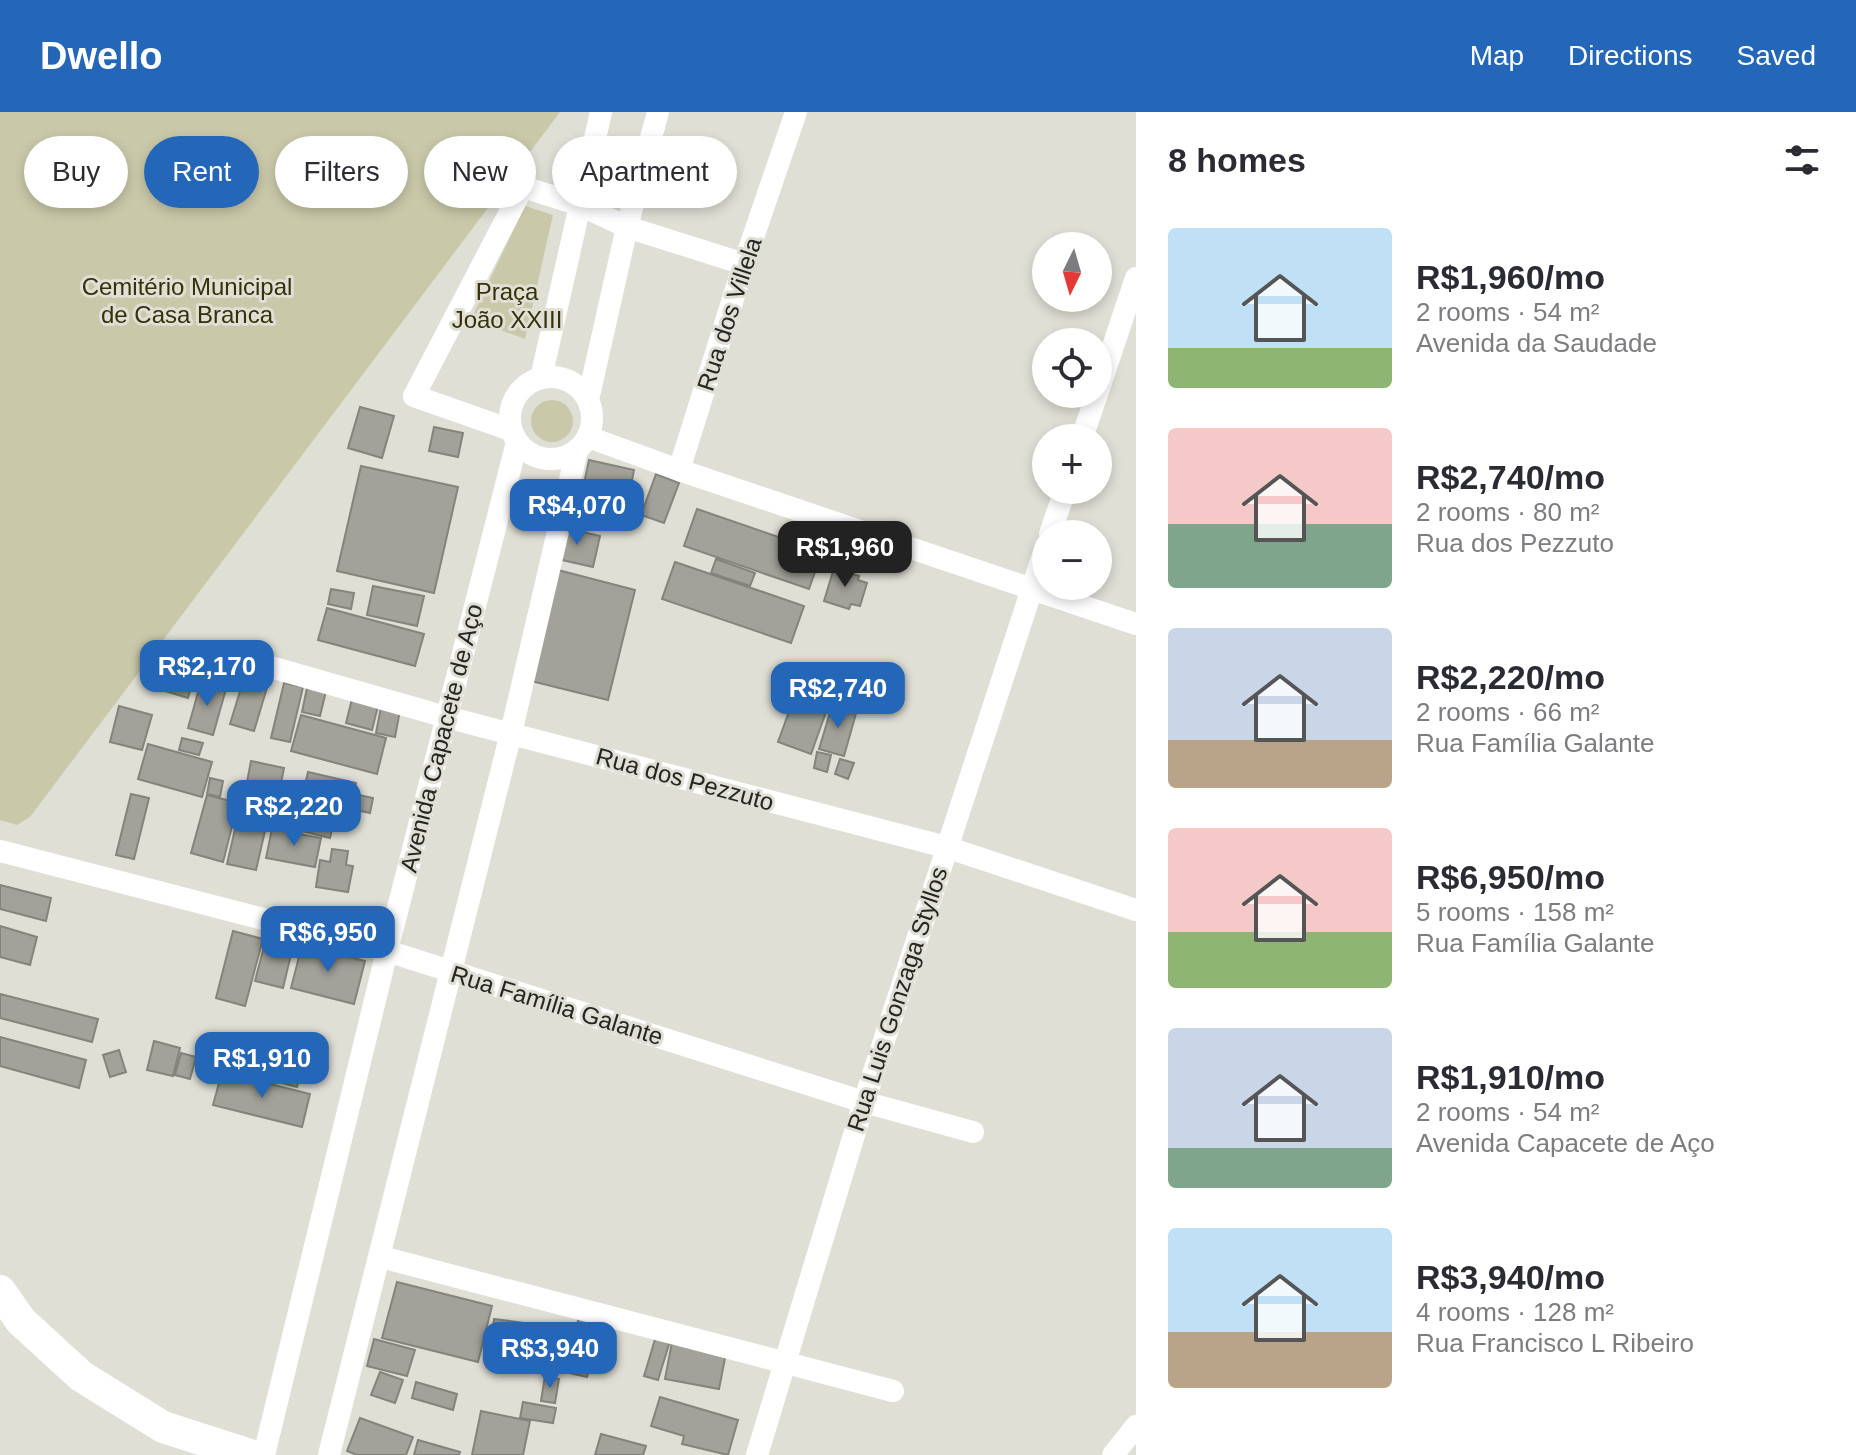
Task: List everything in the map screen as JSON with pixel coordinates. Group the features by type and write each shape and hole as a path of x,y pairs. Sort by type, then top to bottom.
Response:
{"main road":[{"path":"0,1291 21,1321 81,1376 163,1427 250,1455"}],"street":[{"path":"596,136 601,112"},
{"path":"588,400 627,227 658,112"},
{"name":"Rua dos Villela","path":"679,470 796,112"},
{"path":"514,436 414,396 523,187 552,196"},
{"path":"541,378 579,208"},
{"path":"586,208 627,227 744,264"},
{"path":"1112,351 1136,278"},
{"path":"329,1455 592,413 580,389 555,377 529,383 519,392 509,417 514,436 526,452 551,459 565,457 583,444"},
{"name":"Avenida Capacete de Aço","path":"264,1455 514,436"},
{"path":"583,444 679,470 1032,588"},
{"name":"Rua Luis Gonzaga Styllos","path":"757,1455 864,1102 1032,588"},
{"path":"1067,600 1136,624"},
{"name":"Rua dos Pezzuto","path":"232,656 446,717 946,847 1136,910"},
{"name":"Rua Família Galante","path":"0,851 387,951 864,1102 973,1132"},
{"path":"381,1257 893,1391"},
{"path":"1113,1455 1136,1426"}],"green space":[{"name":"Cemitério Municipal de Casa Branca","path":"0,112 560,112 536,144 536,136 424,136 424,208 488,208 30,817 17,825 0,820"},
{"name":"Praça João XXIII","path":"524,208 553,215 525,339 471,319"},
{"path":"552,400 567,406 573,421 567,436 552,442 537,436 531,421 537,406"}],"building":[{"path":"360,407 394,416 382,458 348,448"},
{"path":"434,427 463,433 458,457 429,451"},
{"path":"589,460 634,470 630,491 635,492 632,519 579,507"},
{"path":"361,466 458,487 434,593 337,571"},
{"path":"656,474 679,483 664,523 641,515"},
{"path":"697,509 822,552 809,589 684,546"},
{"path":"561,527 600,536 593,567 553,558"},
{"path":"842,544 867,553 861,572 836,564"},
{"path":"716,559 755,573 750,586 711,573"},
{"path":"675,562 804,606 791,643 662,599"},
{"path":"834,568 859,576 858,580 867,583 860,606 851,604 849,609 824,601"},
{"path":"558,570 635,590 608,700 531,681"},
{"path":"373,586 424,596 417,626 367,615"},
{"path":"331,589 354,593 351,609 328,604"},
{"path":"327,608 424,634 415,666 318,640"},
{"path":"204,655 250,668 249,675 269,681 254,731 230,724 241,688 199,675"},
{"path":"172,656 198,664 188,698 162,690"},
{"path":"846,667 870,674 861,708 837,702"},
{"path":"201,682 226,689 213,735 188,728"},
{"path":"284,683 303,687 290,742 271,738"},
{"path":"308,683 327,687 320,716 302,712"},
{"path":"798,687 831,698 811,754 778,742"},
{"path":"353,695 379,702 372,730 346,723"},
{"path":"382,702 401,705 395,737 376,733"},
{"path":"833,703 857,710 844,756 819,749"},
{"path":"119,706 152,715 142,750 110,742"},
{"path":"301,715 386,738 377,774 291,751"},
{"path":"182,738 203,743 199,755 179,750"},
{"path":"148,744 212,762 202,797 138,779"},
{"path":"817,752 831,755 827,772 814,768"},
{"path":"840,759 854,763 848,779 835,774"},
{"path":"251,761 284,768 279,793 246,787"},
{"path":"308,772 356,783 354,794 373,798 370,813 302,798"},
{"path":"210,778 223,781 220,797 207,794"},
{"path":"244,790 262,794 260,803 271,805 256,870 227,864"},
{"path":"131,794 149,798 134,859 116,855"},
{"path":"207,795 238,803 223,862 191,853"},
{"path":"280,798 299,802 294,820 332,829 330,838 274,824"},
{"path":"307,803 325,808 321,824 303,819"},
{"path":"272,829 321,838 315,867 266,858"},
{"path":"332,849 348,851 346,865 353,866 348,892 316,887 320,860 330,862"},
{"path":"0,885 51,898 46,921 0,909"},
{"path":"0,926 37,937 30,965 0,957"},
{"path":"233,931 263,939 245,1006 216,998"},
{"path":"267,935 294,942 283,988 255,981"},
{"path":"302,945 365,961 354,1004 291,988"},
{"path":"0,994 98,1019 92,1042 0,1018"},
{"path":"0,1037 86,1060 79,1088 0,1066"},
{"path":"154,1041 180,1048 173,1076 147,1070"},
{"path":"258,1048 304,1061 297,1087 250,1075"},
{"path":"119,1050 126,1072 110,1077 103,1055"},
{"path":"181,1053 196,1057 190,1079 175,1075"},
{"path":"222,1072 310,1094 302,1127 213,1105"},
{"path":"397,1282 492,1306 478,1362 382,1338"},
{"path":"580,1313 613,1321 603,1361 592,1358 587,1377 565,1372"},
{"path":"494,1319 525,1323 519,1362 489,1358"},
{"path":"549,1325 565,1328 559,1372 529,1368 534,1330 548,1332"},
{"path":"656,1336 670,1341 658,1380 644,1376"},
{"path":"374,1339 415,1350 407,1376 367,1366"},
{"path":"672,1342 726,1353 719,1389 665,1379"},
{"path":"380,1372 403,1380 395,1403 371,1395"},
{"path":"545,1376 559,1379 555,1403 541,1401"},
{"path":"416,1382 457,1394 453,1410 412,1398"},
{"path":"660,1397 738,1420 728,1455 682,1444 684,1436 651,1426"},
{"path":"523,1402 556,1408 553,1423 520,1418"},
{"path":"481,1411 530,1421 523,1455 472,1455"},
{"path":"360,1418 413,1437 406,1455 357,1455 347,1451"},
{"path":"601,1434 646,1446 643,1455 595,1455"},
{"path":"418,1440 460,1452 459,1455 414,1455"}]}
